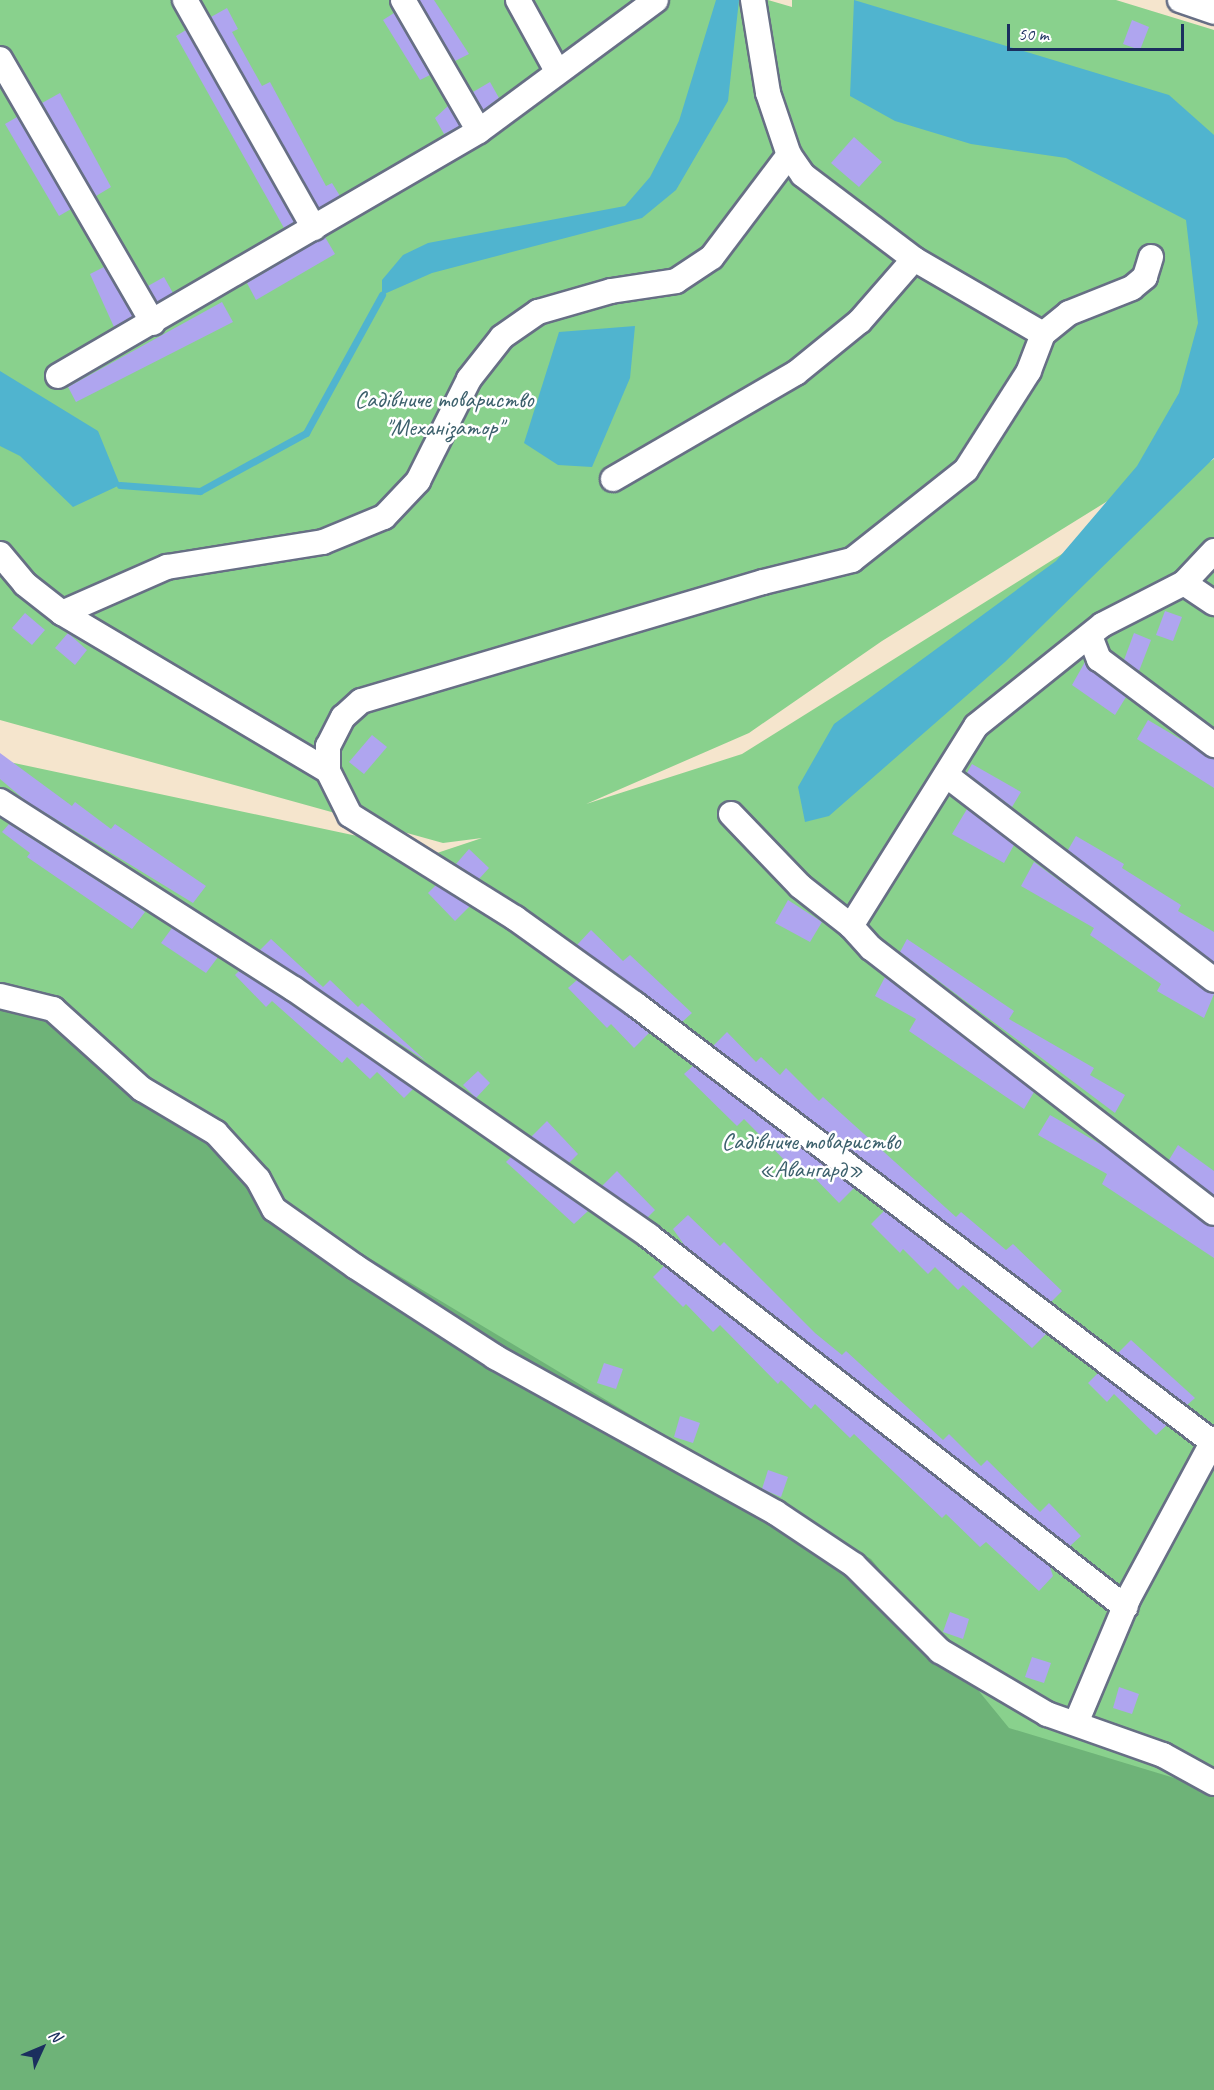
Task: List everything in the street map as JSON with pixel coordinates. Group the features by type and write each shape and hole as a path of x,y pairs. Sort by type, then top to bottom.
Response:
{"street":[{"path":"185,0 314,228"},
{"path":"403,0 479,131"},
{"path":"519,0 556,71"},
{"path":"58,376 153,323 479,131 552,80 556,71 656,0"},
{"path":"753,0 768,93 789,155 803,175 914,259 1043,334"},
{"path":"1180,0 1214,12"},
{"path":"0,59 153,323"},
{"path":"62,614 167,567 323,542 384,517 418,481 469,379 502,337 538,312 611,291 676,281 712,257 789,155"},
{"path":"1076,1723 1125,1607 1213,1440 635,1004 515,918 350,815 328,771 328,746 343,717 361,701 762,582 852,560 966,470 1029,371 1043,334 1069,313 1132,288 1145,277 1150,257"},
{"path":"613,478 796,373 860,321 914,259"},
{"path":"851,926 976,726 1102,625 1184,583 1214,551"},
{"path":"0,554 25,584 62,614 328,771"},
{"path":"1184,583 1214,603"},
{"path":"1090,636 1099,659 1214,745"},
{"path":"946,775 1214,980"},
{"path":"0,801 294,989 649,1236 1125,1607"},
{"path":"731,814 800,886 851,926 872,948 1214,1214"},
{"path":"0,996 53,1009 142,1089 216,1132 258,1179 274,1209 356,1266 495,1357 776,1513 854,1565 940,1651 1047,1714 1163,1755 1214,1783"}],"green space":[{"path":"0,0 768,0 792,7 792,0 1116,0 1214,30 1214,435 882,641 749,733 586,804 742,754 1214,459 1214,1795 1009,1742 0,1140 0,760 437,853 482,838 443,843 0,720"},
{"path":"0,1004 91,1024 244,1183 871,1559 1009,1728 1214,1790 1214,2090 0,2090"}],"water":[{"path":"716,0 739,0 728,101 676,190 642,218 432,273 382,295 382,280 403,255 428,243 625,206 650,177 679,121"},
{"path":"854,0 1169,95 1214,135 1214,458 1005,662 829,816 805,822 798,787 834,724 1056,561 1137,466 1179,393 1198,323 1186,220 1066,158 971,144 895,121 850,96"},
{"path":"635,326 630,378 592,467 558,465 524,443 559,332"},
{"path":"0,371 98,431 120,485 73,507 20,456 0,446"}],"building":[{"path":"419,0 434,0 469,54 455,61"},
{"path":"227,8 238,29 232,32 262,86 270,82 326,186 332,183 340,196 319,208 211,17"},
{"path":"394,13 430,75 420,80 383,20"},
{"path":"1132,20 1149,27 1140,50 1123,44"},
{"path":"186,30 294,222 284,228 176,36"},
{"path":"490,82 499,98 483,110 473,92"},
{"path":"60,93 111,187 96,196 42,103"},
{"path":"448,106 460,126 444,134 435,118"},
{"path":"17,117 71,209 59,216 5,124"},
{"path":"854,137 882,162 859,187 831,163"},
{"path":"325,237 335,254 256,300 247,283"},
{"path":"104,267 133,316 114,327 90,274"},
{"path":"164,277 173,293 157,302 148,286"},
{"path":"222,302 233,322 76,402 68,387"},
{"path":"1165,611 1182,617 1173,641 1156,635"},
{"path":"25,613 45,630 32,645 12,628"},
{"path":"68,633 87,650 75,665 55,648"},
{"path":"1134,633 1151,640 1139,671 1124,660"},
{"path":"1085,662 1126,697 1115,715 1072,685"},
{"path":"1148,720 1214,759 1214,788 1137,739"},
{"path":"372,735 387,747 364,774 349,762"},
{"path":"0,753 72,806 75,802 111,829 115,824 206,886 193,903 26,801 0,779"},
{"path":"972,764 1021,792 1012,807 967,773"},
{"path":"967,809 1014,845 1004,863 952,834"},
{"path":"9,824 145,912 132,929 27,857 30,853 2,832"},
{"path":"1076,836 1124,864 1122,868 1181,905 1178,911 1214,932 1214,962 1068,850"},
{"path":"469,849 489,868 479,879 456,864"},
{"path":"1034,862 1214,994 1204,1018 1157,991 1161,984 1090,935 1094,928 1021,886"},
{"path":"436,885 470,906 455,921 428,893"},
{"path":"788,900 822,922 810,942 775,923"},
{"path":"172,928 218,957 206,973 161,943"},
{"path":"591,930 623,961 630,955 692,1013 682,1022 577,945"},
{"path":"271,939 323,987 330,980 358,1007 362,1003 426,1061 260,950"},
{"path":"907,939 1014,1011 1009,1019 1094,1068 1090,1075 1125,1095 1115,1113 900,952"},
{"path":"239,971 413,1089 404,1098 377,1072 370,1079 347,1057 342,1063 272,1001 266,1007 235,975"},
{"path":"885,977 1034,1092 1024,1109 909,1031 916,1019 875,996"},
{"path":"577,980 649,1033 634,1048 611,1024 607,1028 568,988"},
{"path":"727,1032 756,1062 761,1057 780,1075 786,1068 819,1101 823,1097 956,1217 961,1212 1006,1250 1013,1244 1062,1291 1051,1302 713,1046"},
{"path":"693,1066 854,1188 839,1203 809,1172 802,1178 744,1119 737,1126 684,1074"},
{"path":"478,1071 490,1083 476,1098 463,1085"},
{"path":"1050,1115 1102,1145 1214,1227 1214,1258 1102,1184 1107,1174 1038,1135"},
{"path":"547,1121 578,1154 569,1163 531,1137"},
{"path":"1178,1145 1214,1171 1214,1195 1169,1160"},
{"path":"511,1157 588,1211 574,1224 506,1162"},
{"path":"617,1171 655,1210 647,1218 602,1186"},
{"path":"884,1211 1046,1334 1032,1348 963,1285 958,1290 935,1267 928,1274 903,1249 900,1253 871,1224"},
{"path":"688,1215 720,1246 724,1242 815,1333 842,1355 846,1351 943,1440 949,1434 981,1466 987,1460 1040,1512 1049,1503 1081,1536 1070,1546 685,1246 673,1229"},
{"path":"664,1266 1050,1567 1053,1576 1039,1591 986,1542 980,1547 946,1514 942,1518 854,1434 850,1438 815,1404 811,1409 781,1380 778,1384 720,1325 713,1332 686,1304 683,1307 653,1277"},
{"path":"1131,1340 1195,1398 1187,1405 1118,1353"},
{"path":"604,1363 623,1369 616,1389 597,1383"},
{"path":"1098,1373 1167,1425 1156,1435 1114,1394 1107,1402 1088,1383"},
{"path":"680,1416 700,1423 693,1443 674,1437"},
{"path":"768,1470 788,1477 781,1497 762,1489"},
{"path":"950,1612 969,1619 963,1639 943,1632"},
{"path":"1032,1657 1051,1663 1044,1683 1025,1677"},
{"path":"1119,1687 1139,1694 1132,1714 1113,1708"}],"waterway":[{"path":"120,485 200,491 306,433 382,295"}],"park label":[{"name":"Садівниче товариство \"Механізатор\"","path":"444,414"},
{"name":"Садівниче товариство «Авангард»","path":"811,1156"}]}
